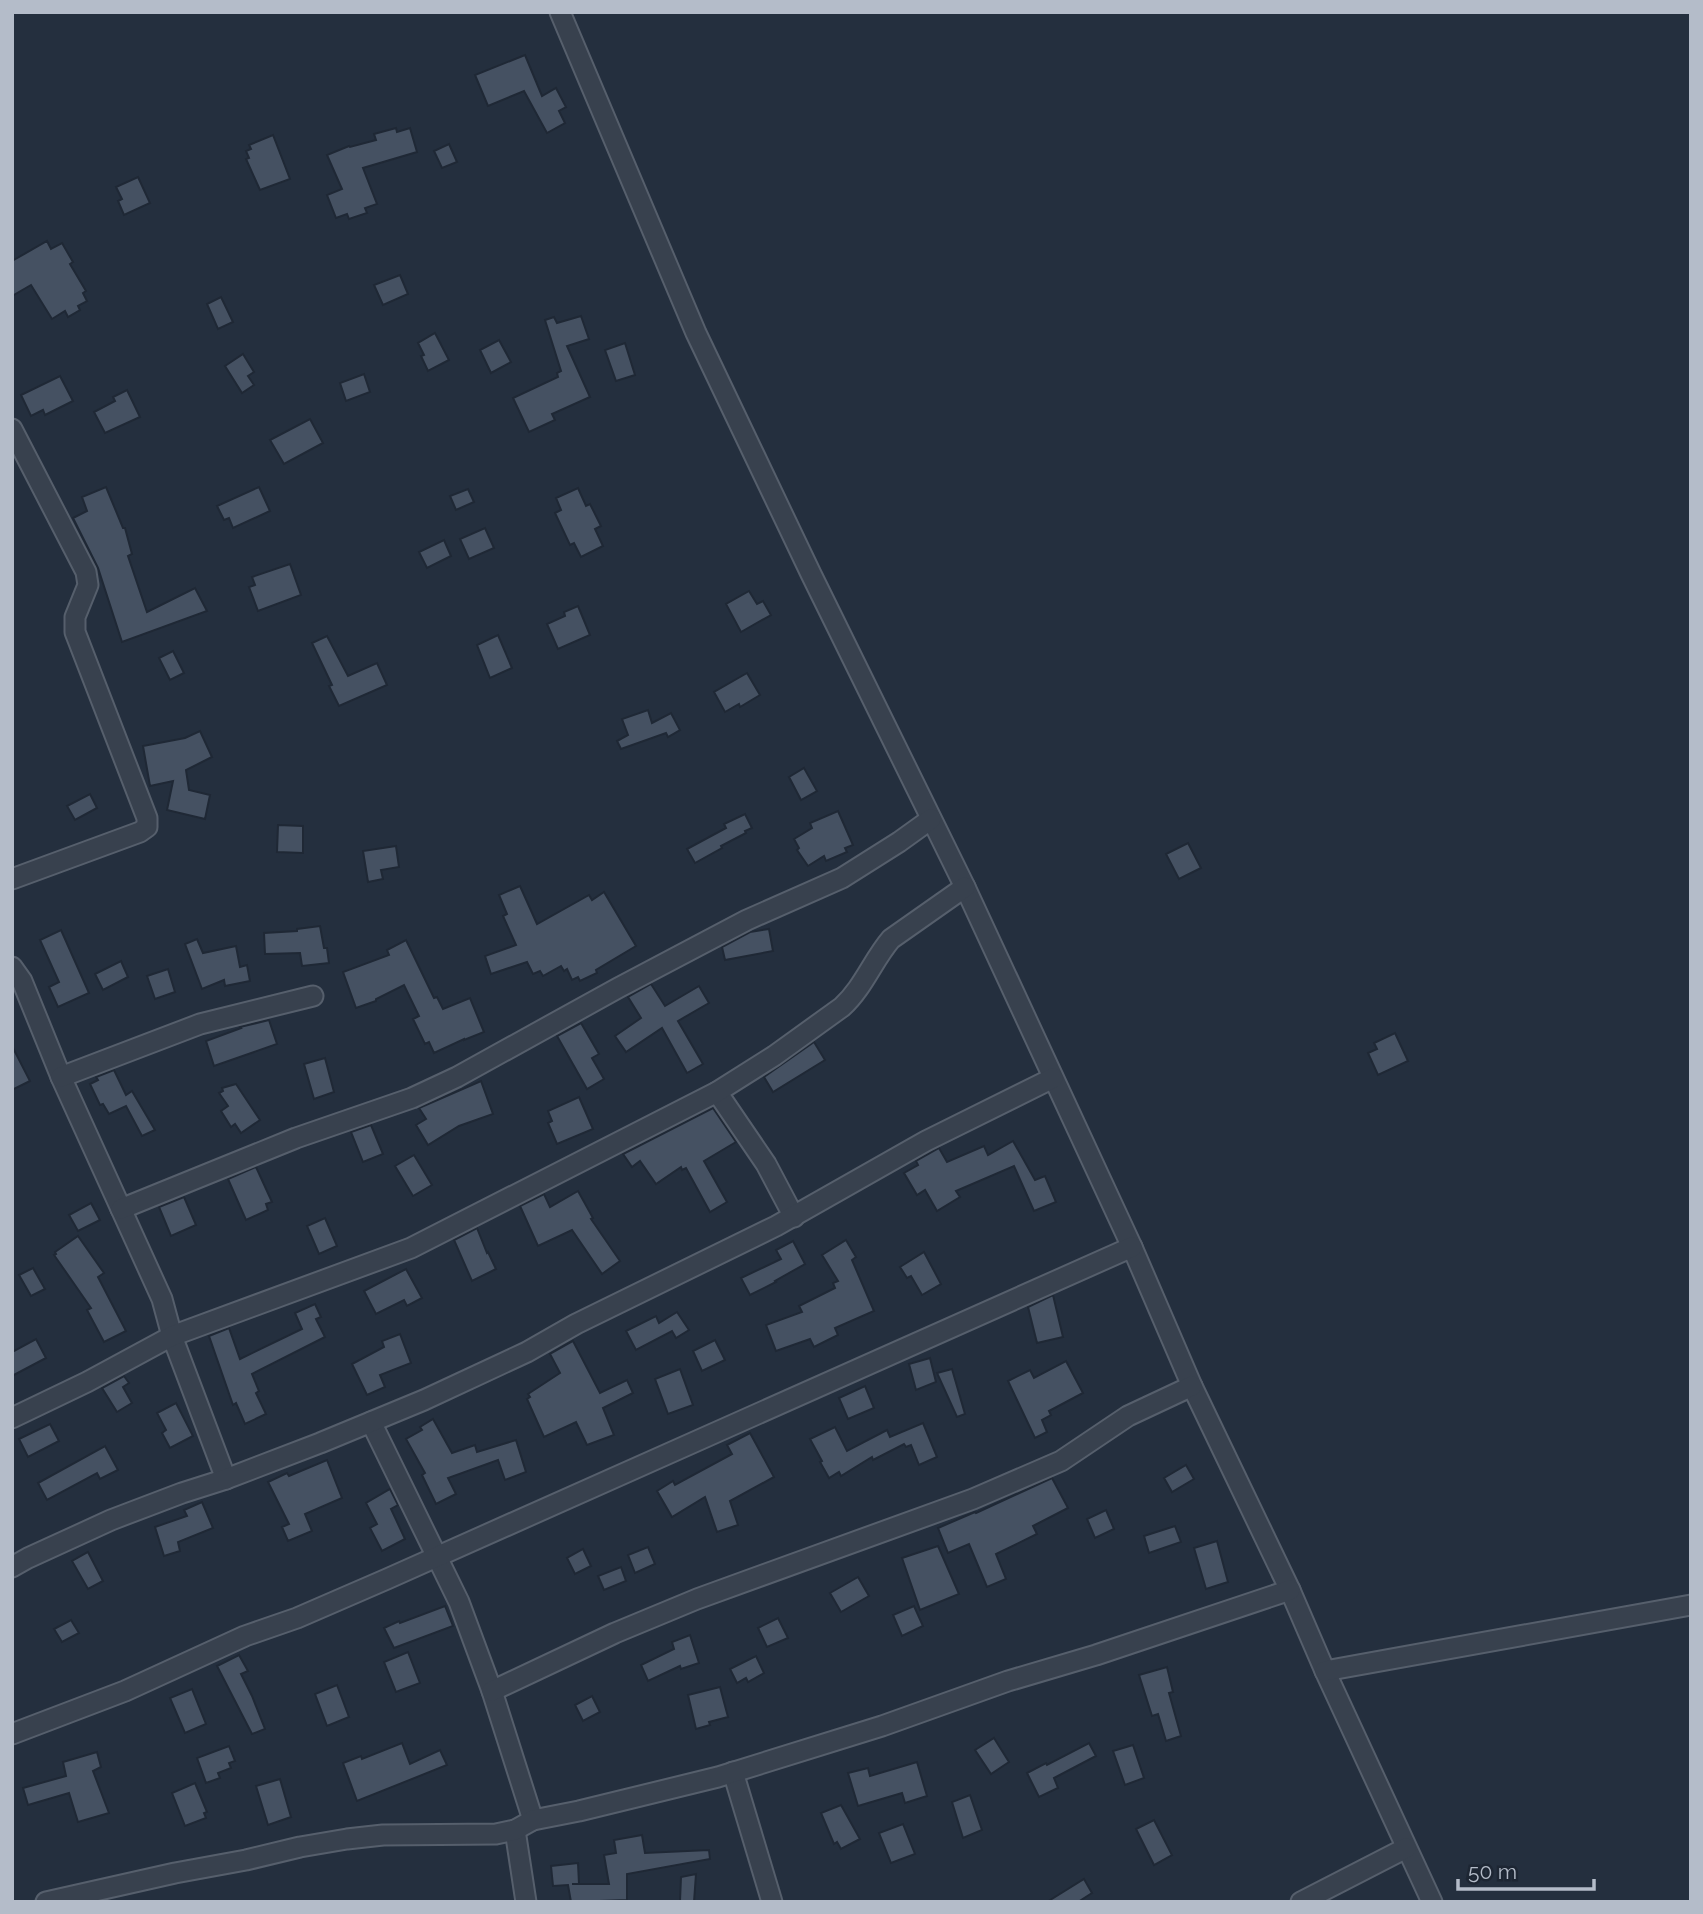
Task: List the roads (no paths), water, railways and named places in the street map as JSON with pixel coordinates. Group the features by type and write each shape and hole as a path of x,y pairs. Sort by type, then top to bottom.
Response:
{"street":[{"path":"560,12 696,333 811,575 965,887 1132,1247 1192,1386 1290,1590 1432,1902"},
{"path":"12,429 86,572 88,585 75,617 75,632 148,818 147,827 141,832 12,879"},
{"path":"121,1209 296,1138 412,1098 457,1077 747,920 842,878 931,819"},
{"path":"12,1418 87,1382 172,1336 411,1248 717,1092 774,1056 842,1007 851,999 891,939 965,887"},
{"path":"12,967 22,981 61,1077 162,1299 172,1336 226,1479"},
{"path":"61,1077 200,1024 313,996"},
{"path":"12,1567 111,1520 226,1479 371,1422 527,1352 576,1324 794,1217 926,1141 1053,1078"},
{"path":"717,1092 766,1164 794,1217"},
{"path":"12,1734 125,1691 245,1636 297,1618 1132,1247"},
{"path":"492,1691 604,1638 685,1604 973,1499 1061,1461 1128,1416 1192,1386"},
{"path":"371,1422 459,1602 492,1691 533,1820"},
{"path":"46,1902 347,1839 383,1835 496,1834 515,1830 533,1820 592,1808 733,1772 882,1726 1009,1681 1290,1590"},
{"path":"1325,1671 1691,1605"},
{"path":"733,1772 772,1902"},
{"path":"515,1830 526,1902"},
{"path":"1301,1902 1406,1848"}]}
